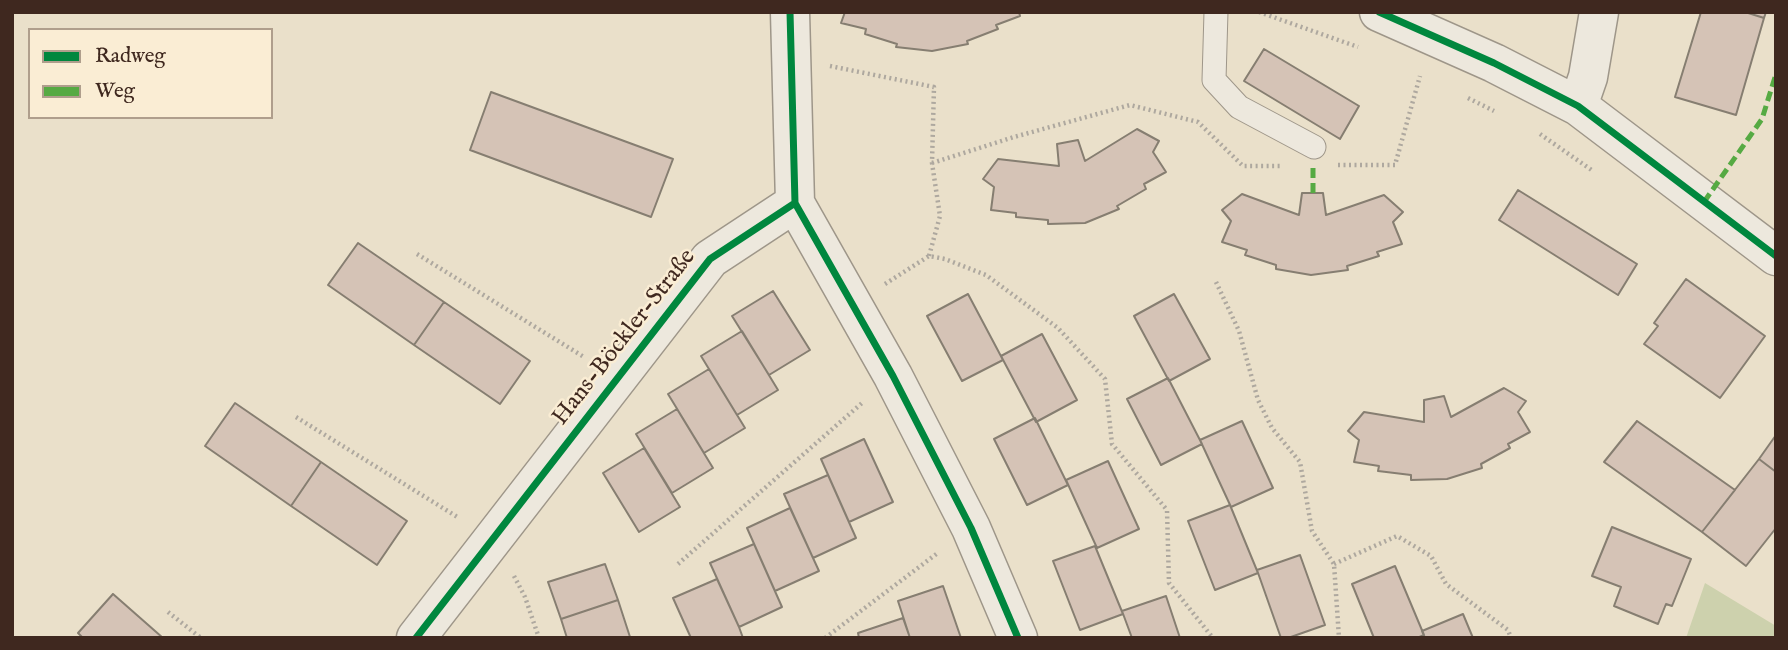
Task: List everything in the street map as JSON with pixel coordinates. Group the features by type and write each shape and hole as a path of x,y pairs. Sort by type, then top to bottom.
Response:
{"street":[{"path":"790,12 795,203 893,376 971,528 1018,638"},
{"path":"1379,12 1494,63 1578,106 1776,256"},
{"path":"1578,106 1588,77 1599,12"},
{"name":"Hans-Böckler-Straße","path":"416,638 710,259 795,203"}],"lane":[{"path":"1216,12 1214,80 1239,107 1320,156"}],"path":[{"path":"1259,12 1370,53"},
{"path":"792,58 933,87 932,163 940,216 929,256"},
{"path":"1408,70 1430,80"},
{"path":"1320,156 1395,165 1420,76"},
{"path":"1459,94 1505,117"},
{"path":"932,163 1130,105 1198,122 1243,166 1285,166"},
{"path":"1529,128 1596,173"},
{"path":"417,254 617,378"},
{"path":"853,305 929,256 945,258 986,275 1058,328 1105,379 1112,444 1167,510 1169,583 1213,638"},
{"path":"1216,282 1239,331 1258,400 1272,428 1300,462 1312,531 1334,564 1339,638"},
{"path":"678,564 893,376"},
{"path":"296,417 492,538 525,597 539,638"},
{"path":"825,638 971,528"},
{"path":"1334,564 1397,536 1431,556 1446,584 1508,630 1511,638"},
{"path":"169,612 201,638"}],"green space":[{"path":"1705,583 1776,626 1776,638 1686,638"}],"building":[{"path":"845,12 1019,12 1020,16 996,25 998,29 967,41 968,44 932,51 896,47 897,44 865,34 866,29 841,23"},
{"path":"1701,12 1745,12 1764,18 1736,115 1675,97"},
{"path":"1745,12 1766,12 1764,18"},
{"path":"1264,49 1359,106 1340,139 1244,81"},
{"path":"491,92 673,159 651,217 470,150"},
{"path":"1137,129 1159,141 1153,152 1166,172 1144,184 1146,189 1117,206 1119,209 1085,223 1048,224 1048,220 1016,217 1016,213 991,210 994,187 983,179 998,159 1059,166 1057,144 1078,140 1085,161"},
{"path":"1518,190 1637,264 1618,295 1499,220"},
{"path":"1302,193 1323,193 1326,215 1384,195 1403,212 1393,222 1402,244 1377,252 1379,256 1347,266 1348,270 1311,275 1276,269 1276,265 1245,255 1247,250 1222,242 1231,221 1222,210 1242,194 1299,215"},
{"path":"358,243 444,302 414,345 328,285"},
{"path":"1686,279 1765,336 1720,398 1644,344 1658,326 1654,323"},
{"path":"773,291 810,350 769,375 732,316"},
{"path":"968,294 1003,360 962,381 927,316"},
{"path":"1174,294 1210,359 1169,381 1134,316"},
{"path":"444,302 530,361 500,404 414,345"},
{"path":"742,331 778,390 737,415 701,356"},
{"path":"1042,334 1077,400 1036,422 1001,356"},
{"path":"709,369 745,428 704,453 668,394"},
{"path":"1168,378 1202,444 1161,465 1127,399"},
{"path":"1504,388 1526,401 1518,412 1530,432 1508,444 1510,448 1481,464 1482,468 1447,479 1411,480 1411,475 1378,471 1379,466 1354,462 1359,440 1348,431 1364,412 1424,422 1424,400 1444,396 1451,417"},
{"path":"235,403 321,462 291,506 205,446"},
{"path":"677,409 713,468 672,493 636,434"},
{"path":"1035,418 1068,485 1027,505 994,439"},
{"path":"1242,421 1273,488 1231,507 1200,440"},
{"path":"1637,421 1735,490 1702,532 1604,462"},
{"path":"1776,435 1776,472 1759,459"},
{"path":"864,439 893,502 849,522 821,459"},
{"path":"644,448 680,507 639,532 603,473"},
{"path":"1759,459 1776,472 1776,528 1746,566 1702,532"},
{"path":"1108,461 1139,529 1097,548 1066,480"},
{"path":"321,462 407,521 377,565 291,506"},
{"path":"828,475 856,538 813,558 784,494"},
{"path":"1230,505 1258,573 1215,590 1188,521"},
{"path":"790,508 819,571 775,591 747,528"},
{"path":"1612,527 1691,559 1672,606 1666,604 1658,624 1614,606 1621,587 1592,576"},
{"path":"754,544 782,607 739,627 710,563"},
{"path":"1095,546 1123,614 1080,630 1053,561"},
{"path":"1300,555 1325,625 1281,638 1257,570"},
{"path":"605,564 618,600 561,619 548,582"},
{"path":"1395,566 1424,635 1417,638 1374,638 1352,584"},
{"path":"717,579 743,638 691,638 673,598"},
{"path":"943,586 961,638 910,638 898,601"},
{"path":"113,594 163,638 83,638 78,633"},
{"path":"1166,596 1180,638 1132,638 1122,611"},
{"path":"618,600 630,637 567,638 561,619"},
{"path":"1463,614 1473,638 1425,638 1422,631"},
{"path":"903,618 910,638 859,638 858,633"}],"marked path":[{"path":"1704,202 1762,119 1776,74"},
{"path":"1313,166 1313,193"}],"cycle path":[{"path":"790,12 795,203 893,376 971,528 1018,638"},
{"path":"1379,12 1494,63 1578,106 1776,256"},
{"path":"416,638 710,259 795,203"}]}
